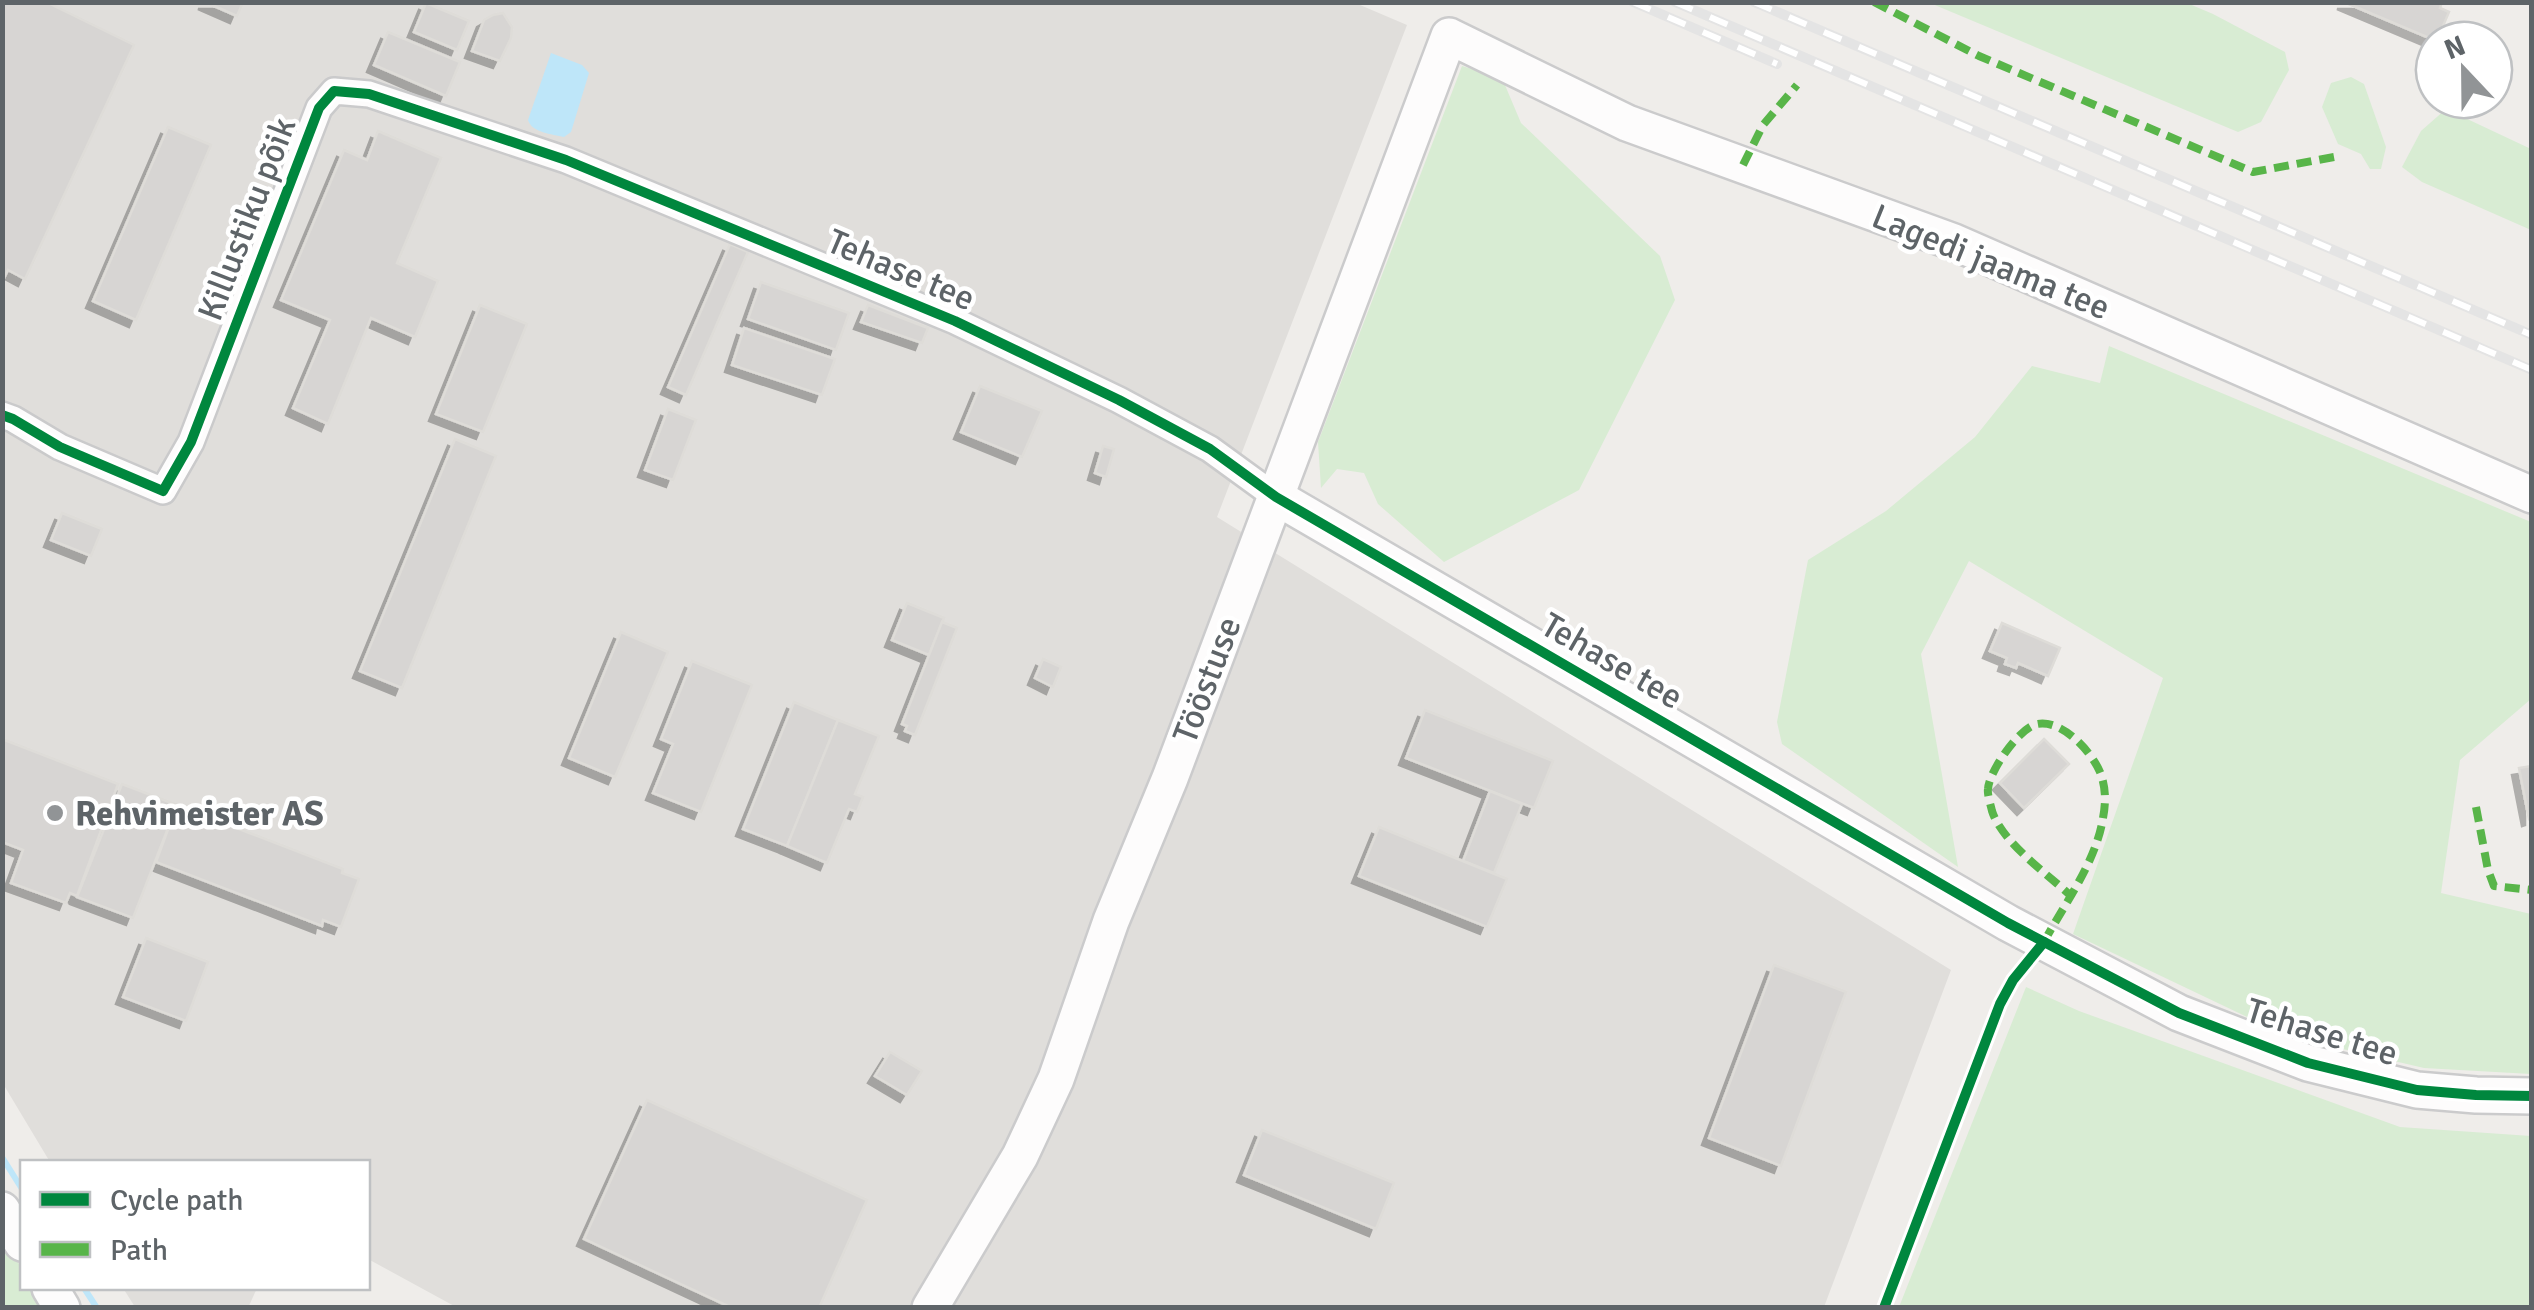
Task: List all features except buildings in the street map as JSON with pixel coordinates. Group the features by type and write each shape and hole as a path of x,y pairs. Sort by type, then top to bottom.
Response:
{"street":[{"name":"Lagedi jaama tee","path":"1449,36 1627,122 1954,242 2532,495"},
{"name":"Tööstuse","path":"930,1308 1020,1156 1056,1079 1111,921 1170,778 1449,36"},
{"name":"Killustiku põik","path":"2,415 60,447 163,491 191,442 319,108 334,91 368,94 549,154 684,211"},
{"name":"Tehase tee","path":"684,211 955,321 1210,449 1276,497 2008,923 2179,1013 2308,1063 2417,1090 2532,1096"},
{"path":"2,1210 20,1239"}],"shaded area":[{"path":"1353,2 1407,25 1217,517 1951,970 1824,1307 456,1307 370,1260 370,1160 49,1160 2,1082 2,3"},
{"path":"124,1290 256,1290 248,1308 135,1307"}],"green space":[{"path":"1930,3 2187,3 2285,52 2289,70 2261,122 2238,132"},
{"path":"1462,66 1502,78 1521,123 1660,256 1675,300 1579,490 1444,562 1378,504 1364,473 1337,469 1321,488 1318,442"},
{"path":"2351,77 2364,84 2386,147 2381,169 2370,169 2361,154 2338,144 2322,107 2331,83"},
{"path":"2434,120 2469,120 2531,149 2531,230 2422,182 2402,167 2421,131"},
{"path":"2109,346 2531,522 2531,699 2460,760 2441,893 2531,914 2531,1074 2424,1068 2287,1036 2073,934 2163,678 1969,561 1921,654 1958,867 1782,744 1777,722 1808,560 1886,511 1975,437 2032,366 2100,383"},
{"path":"2026,987 2079,1011 2400,1127 2531,1136 2531,1307 1899,1307"},
{"path":"2,1236 20,1266 20,1290 35,1290 46,1307 3,1307"}],"water":[{"path":"551,53 582,65 589,73 571,132 564,137 538,130 528,120"}],"waterway":[{"path":"2,1157 20,1186"},
{"path":"85,1290 97,1308"}],"railway":[{"path":"1633,2 1777,64"},
{"path":"1675,2 2532,370"},
{"path":"1754,2 2532,335"}],"marked path":[{"path":"1874,2 1979,56 2253,172 2334,157"},
{"path":"1743,165 1763,125 1797,85"},
{"path":"2044,942 2079,882 2094,850 2105,795 2100,772 2083,746 2056,726 2037,724 2022,733 1999,761 1990,781 1989,797 2005,834 2070,895"},
{"path":"2476,807 2494,886 2532,890"}],"cycle path":[{"path":"2,415 60,447 163,491 191,442 319,108 334,91 369,94 566,160 955,321 1119,400 1210,449 1276,497 2008,923 2179,1013 2308,1063 2417,1090 2532,1096"},
{"path":"1884,1308 2000,1004 2013,980 2044,942"}],"place":[{"name":"Rehvimeister AS","path":"55,813"}]}
